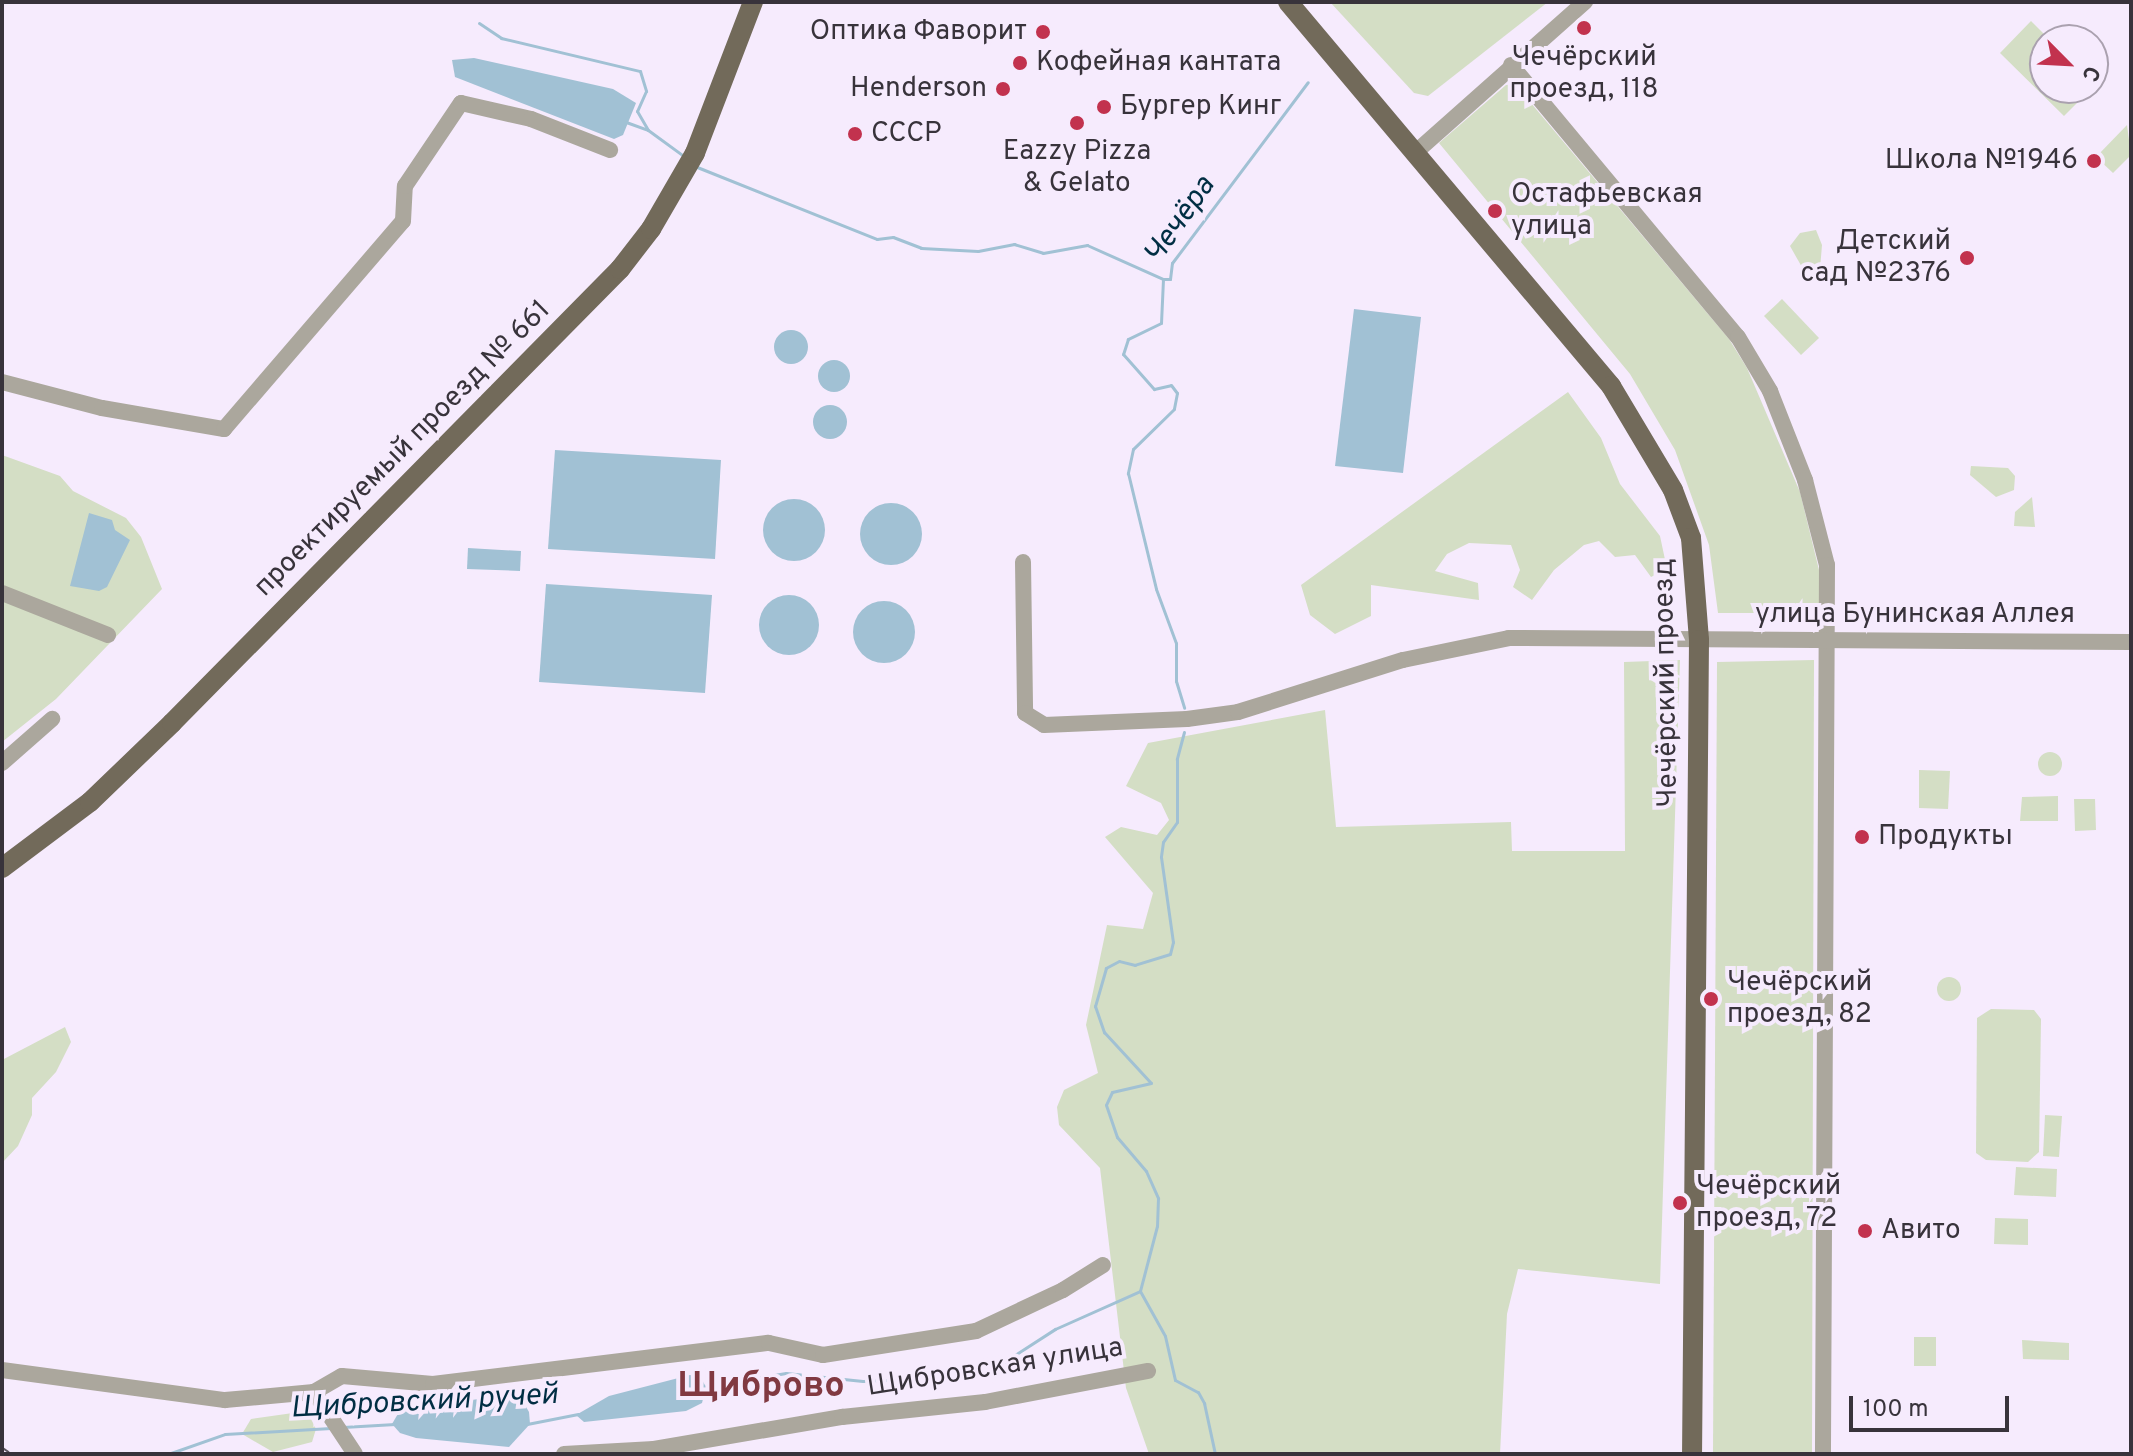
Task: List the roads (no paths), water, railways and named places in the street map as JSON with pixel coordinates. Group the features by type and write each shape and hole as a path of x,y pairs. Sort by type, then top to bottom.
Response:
{"main road":[{"name":"проектируемый проезд № 661","path":"2,868 90,802 172,723 620,269 651,229 695,153 753,2"},
{"name":"Чечёрский проезд","path":"1288,2 1417,151 1611,386 1656,457 1694,548 1699,640 1692,1454"}],"street":[{"path":"1417,151 1585,2"},
{"path":"1511,65 1711,303 1770,391 1805,480 1827,565 1823,1454"},
{"path":"2,382 102,408 224,429 403,221 405,186 461,103 531,119 610,150"},
{"name":"улица Бунинская Аллея","path":"1023,562 1025,713 1044,725 1119,724 1253,709 1403,660 1509,638 2131,642"},
{"path":"2,593 108,635"},
{"path":"2,763 52,719"},
{"path":"2,1370 225,1400 314,1392 342,1376 433,1384 583,1368 701,1348 769,1343 823,1355 976,1331 1063,1290 1103,1265"},
{"name":"Щибровская улица","path":"564,1454 654,1449 842,1417 985,1402 1148,1371"},
{"path":"314,1392 355,1454"}],"water":[{"path":"474,58 613,89 636,103 623,135 614,139 455,77 452,60"},
{"path":"1354,309 1421,317 1403,473 1335,466"},
{"path":"791,330 803,335 808,347 803,359 791,364 779,359 774,347 779,335"},
{"path":"834,360 846,364 850,376 846,388 834,392 822,388 818,376 822,364"},
{"path":"830,405 842,410 847,422 842,434 830,439 818,434 813,422 818,410"},
{"path":"555,450 721,460 715,559 548,549"},
{"path":"788,499 800,499 816,508 823,518 823,542 816,552 800,561 788,561 768,547 763,536 763,524 777,504"},
{"path":"891,503 903,505 913,512 920,522 920,546 913,556 903,563 891,565 879,563 869,556 862,546 860,534 862,522 869,512 879,505"},
{"path":"89,513 112,520 115,530 130,540 107,587 99,591 70,586"},
{"path":"468,548 521,551 520,571 467,569"},
{"path":"546,584 712,595 705,693 539,682"},
{"path":"789,595 800,597 810,604 817,614 817,636 810,646 800,653 789,655 778,653 768,646 761,636 759,625 761,614 768,604 778,597"},
{"path":"884,601 896,603 906,610 913,620 913,644 906,654 896,661 884,663 872,661 862,654 855,644 853,632 855,620 862,610 872,603"},
{"path":"690,1375 701,1378 706,1387 702,1403 686,1411 584,1422 576,1415 609,1396"},
{"path":"504,1396 522,1400 529,1412 530,1424 509,1447 416,1438 400,1433 392,1424 399,1412 422,1406"}],"waterway":[{"path":"479,23 501,38 640,71 646,91 637,111 648,130"},
{"name":"Чечёра","path":"1163,279 1170,279 1172,263 1308,82"},
{"path":"626,122 648,130 685,157"},
{"path":"697,167 877,239 893,237 921,248 978,251 1014,244 1043,253 1087,245 1163,279"},
{"name":"Чечёра","path":"1163,279 1161,323 1128,339 1123,354 1154,389 1171,385 1177,393 1174,409 1133,449 1128,473 1156,589 1176,643 1176,681 1184,708"},
{"name":"Чечёра","path":"1184,732 1177,759 1177,822 1163,842 1161,857 1173,942 1170,954 1135,965 1119,961 1106,968 1095,1006 1104,1032 1151,1083 1112,1092 1106,1105 1117,1137 1146,1171 1158,1198 1157,1226 1140,1291 1165,1336 1175,1380 1198,1392 1204,1403 1215,1454"},
{"name":"Щибровский ручей","path":"703,1387 786,1373 863,1381 963,1377 1004,1362 1055,1329 1140,1291"},
{"name":"Щибровский ручей","path":"527,1424 578,1414"},
{"name":"Щибровский ручей","path":"343,1427 395,1424"},
{"name":"Щибровский ручей","path":"168,1454 225,1434 331,1428"}],"railway":[{"path":"2,1450 8,1454"}],"place":[{"name":"Чечёрский проезд, 118","path":"1584,28"},
{"name":"Оптика Фаворит","path":"1043,32"},
{"name":"Кофейная кантата","path":"1020,63"},
{"name":"Henderson","path":"1003,89"},
{"name":"Бургер Кинг","path":"1104,107"},
{"name":"Eazzy Pizza & Gelato","path":"1077,123"},
{"name":"СССР","path":"855,134"},
{"name":"Школа №1946","path":"2094,161"},
{"name":"Остафьевская улица","path":"1495,211"},
{"name":"Детский сад №2376","path":"1967,258"},
{"name":"Продукты","path":"1862,837"},
{"name":"Чечёрский проезд, 82","path":"1711,999"},
{"name":"Чечёрский проезд, 72","path":"1680,1203"},
{"name":"Авито","path":"1865,1231"}],"district":[{"name":"Щиброво","path":"761,1388"}]}
